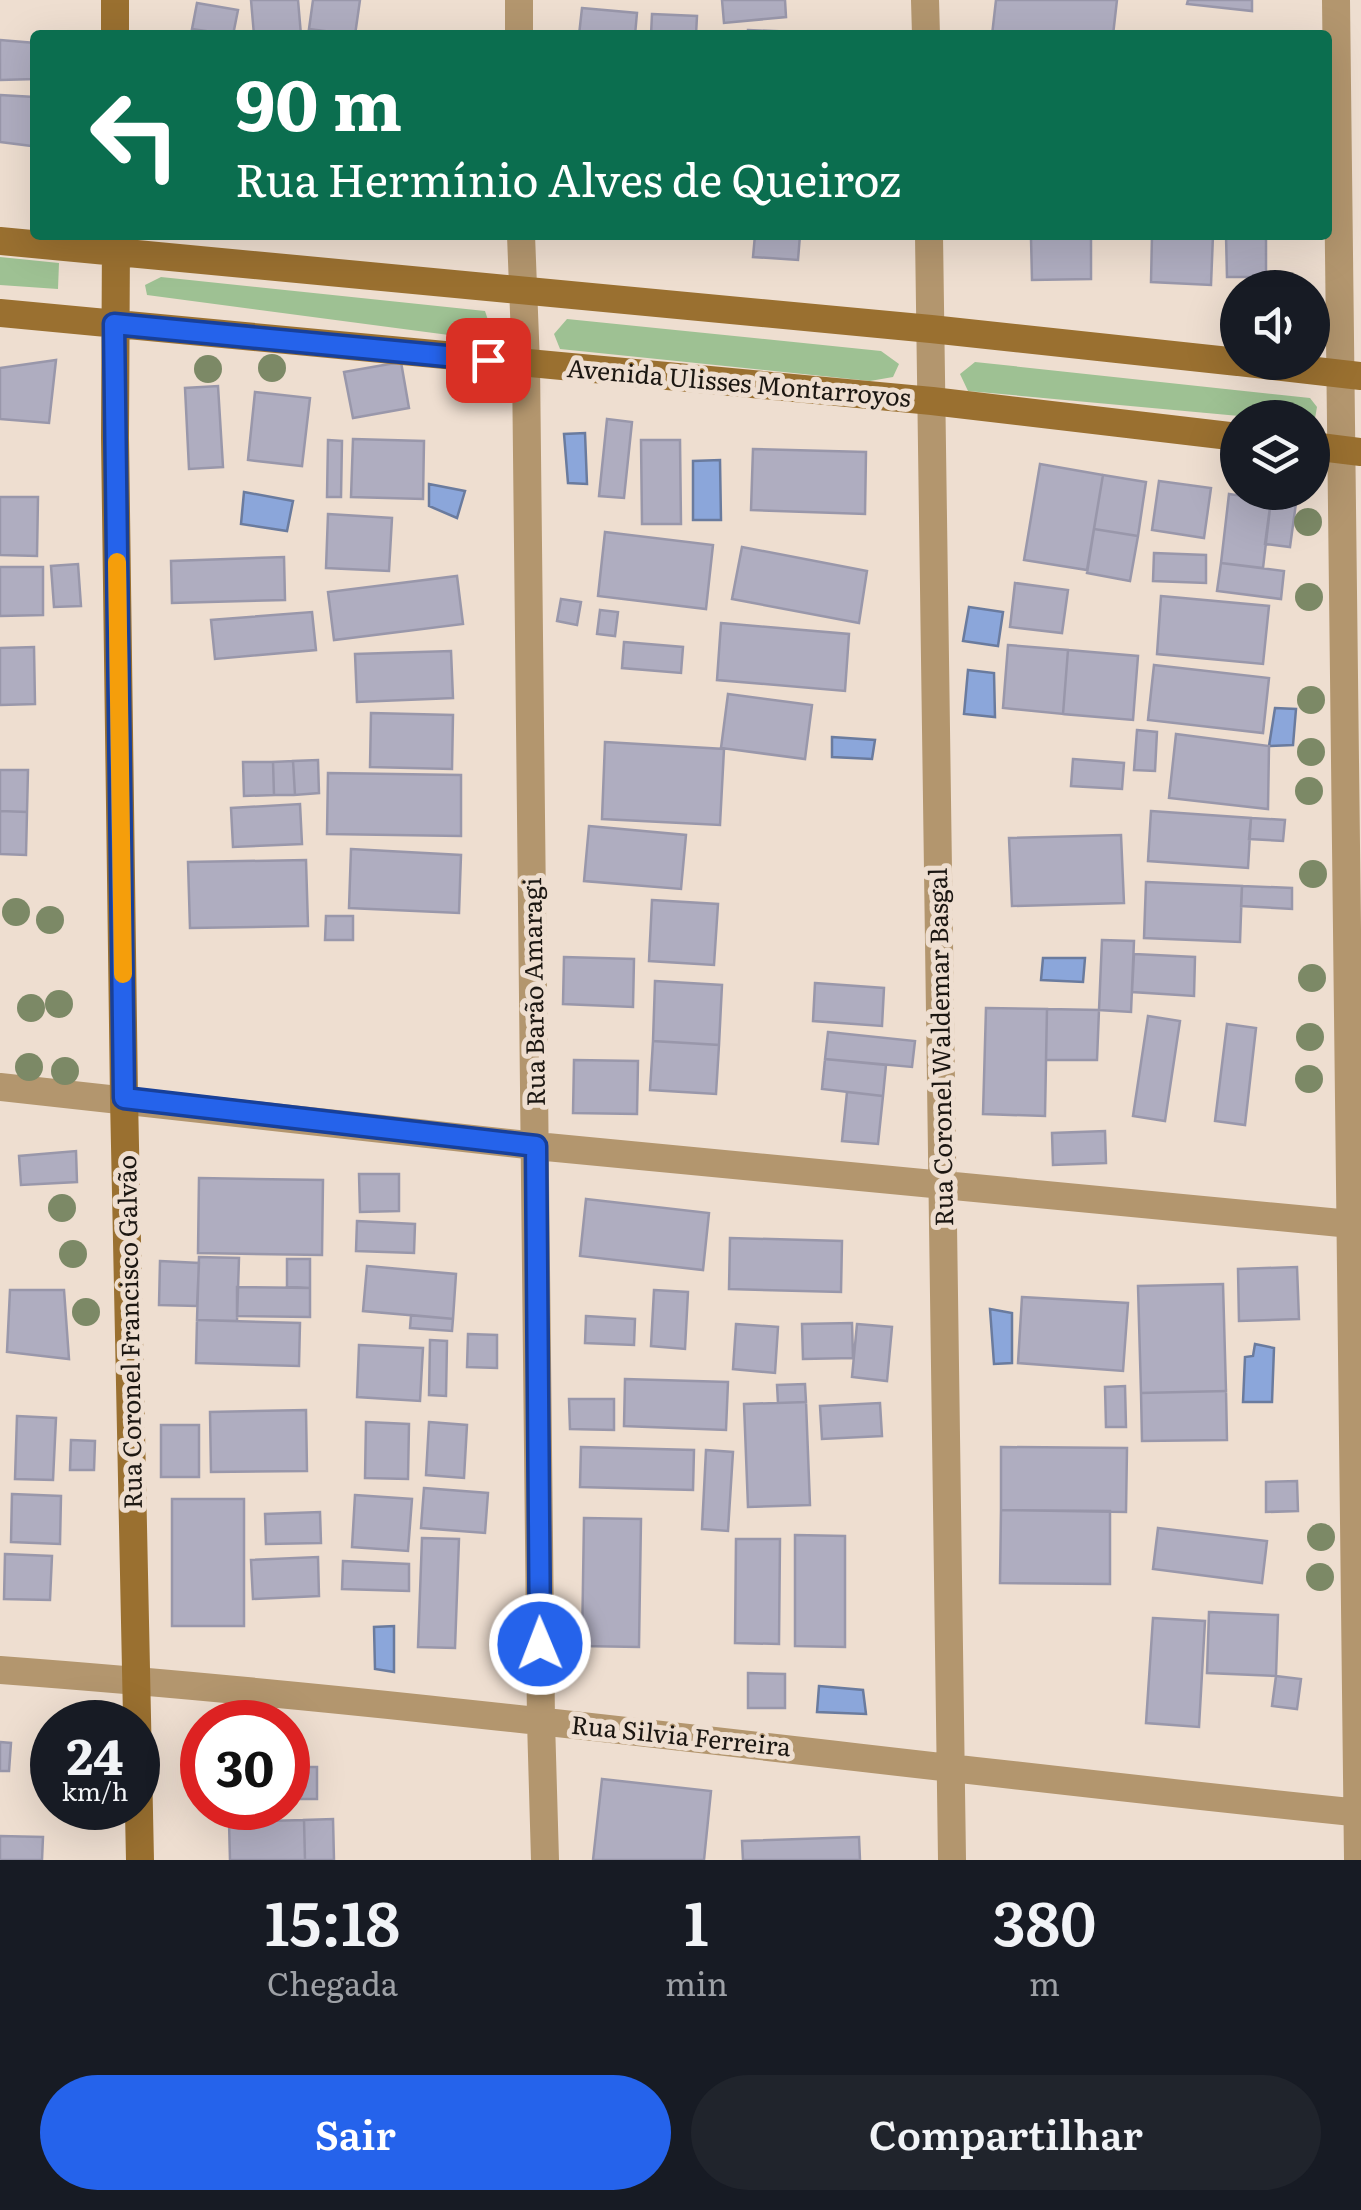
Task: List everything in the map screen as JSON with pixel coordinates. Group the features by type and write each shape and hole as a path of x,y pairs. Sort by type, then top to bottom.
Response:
{"main road":[{"path":"114,0 115,30"},
{"path":"0,241 116,244 1220,360"},
{"name":"Rua Coronel Francisco Galvão","path":"116,244 124,1098 140,1860"},
{"name":"Avenida Ulisses Montarroyos","path":"0,313 932,401 1220,436"}],"street":[{"path":"519,0 519,30"},
{"path":"925,0 926,30"},
{"path":"1336,0 1352,375 1351,1224 1358,1860"},
{"name":"Rua Barão Amaragi","path":"522,240 545,1860"},
{"name":"Rua Coronel Waldemar Basgal","path":"930,240 952,1860"},
{"path":"0,1087 536,1146 1351,1224"},
{"name":"Rua Silvia Ferreira","path":"0,1670 541,1721 1359,1813"}],"green space":[{"path":"0,257 59,263 58,289 0,285"},
{"path":"161,277 485,311 491,329 479,339 147,295 145,285"},
{"path":"567,319 881,351 899,364 893,377 870,381 560,349 554,334"},
{"path":"975,362 1312,400 1220,400 1220,414 968,391 960,374"}],"water":[{"path":"585,433 587,484 568,483 564,434"},
{"path":"720,460 721,520 693,520 693,461"},
{"path":"429,484 465,491 457,518 429,506"},
{"path":"244,492 293,501 287,531 241,524"},
{"path":"969,607 1003,612 998,646 963,641"},
{"path":"968,670 994,673 995,717 964,714"},
{"path":"1275,708 1296,709 1293,745 1269,746"},
{"path":"832,737 875,740 872,759 832,757"},
{"path":"1043,958 1085,958 1083,982 1041,980"},
{"path":"990,1309 1012,1313 1012,1363 994,1364"},
{"path":"1255,1344 1274,1348 1272,1402 1243,1402 1245,1357 1253,1356"},
{"path":"394,1626 394,1672 375,1669 374,1627"},
{"path":"819,1686 863,1690 866,1714 817,1712"}],"building":[{"path":"251,0 298,0 301,30 254,30"},
{"path":"313,0 360,0 356,30 309,29"},
{"path":"722,0 785,0 786,17 724,23"},
{"path":"996,0 1117,0 1114,30 993,30"},
{"path":"1188,0 1252,0 1252,11 1187,4"},
{"path":"197,3 238,10 234,30 192,29"},
{"path":"582,8 637,13 635,30 580,30"},
{"path":"652,14 697,16 696,30 651,30"},
{"path":"0,40 30,43 30,79 0,80"},
{"path":"0,95 30,97 30,146 0,142"},
{"path":"755,240 800,240 798,260 753,257"},
{"path":"1031,240 1091,240 1091,279 1032,280"},
{"path":"1152,240 1213,240 1211,285 1151,282"},
{"path":"1226,240 1266,240 1266,270 1227,270"},
{"path":"56,360 49,423 0,419 0,368"},
{"path":"401,362 409,408 353,418 344,372"},
{"path":"218,386 223,467 189,469 185,388"},
{"path":"255,392 310,398 302,466 248,460"},
{"path":"607,419 632,422 624,498 599,496"},
{"path":"353,439 424,441 423,499 351,497"},
{"path":"328,440 342,441 341,497 327,497"},
{"path":"641,440 680,440 681,524 642,524"},
{"path":"753,449 866,452 865,514 751,510"},
{"path":"1040,464 1103,475 1087,570 1024,560"},
{"path":"1103,475 1146,482 1138,536 1094,529"},
{"path":"1159,481 1211,488 1204,538 1152,530"},
{"path":"0,497 38,497 37,556 0,555"},
{"path":"1227,510 1270,510 1263,568 1221,563"},
{"path":"1270,510 1295,510 1290,547 1265,544"},
{"path":"328,514 392,518 389,571 326,568"},
{"path":"1094,529 1138,536 1130,581 1087,573"},
{"path":"605,532 713,545 706,609 598,596"},
{"path":"742,547 867,571 859,623 732,599"},
{"path":"1154,553 1206,555 1206,583 1153,581"},
{"path":"284,557 285,600 172,603 171,561"},
{"path":"1221,563 1284,571 1281,599 1217,591"},
{"path":"78,564 81,606 54,607 51,566"},
{"path":"0,567 43,567 43,615 0,616"},
{"path":"457,576 463,624 334,640 328,592"},
{"path":"1015,583 1068,590 1062,633 1010,627"},
{"path":"1161,596 1269,606 1263,664 1157,654"},
{"path":"561,599 581,602 577,625 557,621"},
{"path":"600,610 618,612 615,636 597,634"},
{"path":"312,612 316,650 215,659 211,620"},
{"path":"721,623 849,634 845,691 717,680"},
{"path":"624,642 683,647 681,673 622,668"},
{"path":"1008,645 1068,650 1063,714 1003,708"},
{"path":"34,647 35,704 0,705 0,648"},
{"path":"1068,650 1138,656 1133,720 1063,714"},
{"path":"451,651 453,698 357,702 355,654"},
{"path":"1154,665 1269,678 1263,733 1148,720"},
{"path":"728,694 812,705 805,759 721,748"},
{"path":"371,713 453,715 452,769 370,767"},
{"path":"1137,730 1157,732 1155,771 1134,770"},
{"path":"1176,734 1269,746 1268,809 1169,798"},
{"path":"605,742 724,749 720,825 602,819"},
{"path":"1073,759 1124,763 1122,789 1071,786"},
{"path":"318,760 319,793 295,795 293,761"},
{"path":"293,761 295,795 274,795 273,762"},
{"path":"243,762 273,762 274,795 244,796"},
{"path":"0,770 28,770 27,812 0,811"},
{"path":"328,773 461,775 461,836 327,834"},
{"path":"300,804 302,844 233,847 231,808"},
{"path":"0,811 27,812 26,855 0,854"},
{"path":"1151,811 1251,818 1248,868 1148,861"},
{"path":"1251,818 1285,820 1283,841 1249,839"},
{"path":"589,826 686,835 681,889 584,881"},
{"path":"1121,835 1124,903 1012,906 1009,838"},
{"path":"351,849 461,855 459,913 349,908"},
{"path":"306,860 308,926 190,928 188,862"},
{"path":"1146,882 1242,886 1240,942 1144,938"},
{"path":"1242,886 1292,888 1292,909 1241,906"},
{"path":"652,900 718,904 714,965 649,961"},
{"path":"326,916 353,916 353,940 325,940"},
{"path":"1102,940 1134,941 1131,1012 1099,1010"},
{"path":"1134,954 1195,957 1194,996 1132,992"},
{"path":"564,957 634,959 633,1007 563,1004"},
{"path":"655,981 722,985 719,1045 653,1041"},
{"path":"815,983 884,988 882,1026 813,1021"},
{"path":"986,1008 1047,1009 1045,1116 983,1114"},
{"path":"1047,1009 1099,1010 1097,1060 1046,1060"},
{"path":"1148,1016 1180,1021 1165,1121 1133,1116"},
{"path":"1227,1024 1256,1028 1245,1125 1215,1121"},
{"path":"828,1032 915,1041 912,1067 825,1059"},
{"path":"653,1041 719,1045 716,1094 650,1090"},
{"path":"825,1059 886,1065 883,1096 822,1089"},
{"path":"574,1060 638,1061 637,1114 573,1113"},
{"path":"847,1092 883,1096 878,1144 842,1141"},
{"path":"1105,1131 1106,1163 1053,1165 1052,1133"},
{"path":"76,1151 77,1182 21,1185 19,1156"},
{"path":"359,1174 399,1174 399,1211 360,1212"},
{"path":"199,1178 323,1180 322,1255 198,1253"},
{"path":"586,1199 709,1213 703,1270 580,1256"},
{"path":"357,1221 415,1224 414,1253 356,1251"},
{"path":"730,1238 842,1241 841,1292 729,1289"},
{"path":"199,1257 239,1258 237,1321 197,1320"},
{"path":"287,1259 310,1259 310,1288 287,1287"},
{"path":"160,1261 199,1263 197,1306 159,1305"},
{"path":"367,1266 456,1274 453,1319 363,1311"},
{"path":"1297,1267 1299,1319 1239,1321 1238,1269"},
{"path":"1223,1284 1226,1391 1141,1393 1138,1286"},
{"path":"237,1287 310,1288 310,1317 237,1316"},
{"path":"10,1290 64,1290 69,1359 7,1352"},
{"path":"654,1290 688,1292 685,1349 651,1346"},
{"path":"1022,1297 1128,1303 1123,1371 1018,1363"},
{"path":"411,1315 453,1319 452,1331 410,1328"},
{"path":"586,1316 635,1319 634,1345 585,1343"},
{"path":"197,1320 300,1323 299,1366 196,1363"},
{"path":"852,1323 853,1358 803,1359 802,1324"},
{"path":"736,1324 778,1327 775,1373 733,1369"},
{"path":"857,1324 892,1327 887,1381 852,1377"},
{"path":"468,1334 497,1335 497,1368 467,1367"},
{"path":"430,1340 447,1341 446,1396 429,1395"},
{"path":"359,1345 423,1348 420,1401 357,1397"},
{"path":"625,1379 728,1382 726,1430 624,1426"},
{"path":"805,1384 806,1402 778,1403 777,1385"},
{"path":"1125,1386 1126,1427 1106,1427 1105,1387"},
{"path":"1226,1391 1227,1440 1142,1441 1141,1393"},
{"path":"569,1399 614,1399 614,1430 570,1429"},
{"path":"806,1402 810,1505 748,1507 744,1404"},
{"path":"880,1403 882,1436 822,1439 820,1406"},
{"path":"306,1410 307,1471 211,1472 210,1412"},
{"path":"17,1416 56,1418 53,1480 15,1479"},
{"path":"366,1422 409,1424 408,1479 365,1478"},
{"path":"429,1422 467,1425 464,1478 426,1475"},
{"path":"161,1425 199,1425 199,1477 161,1477"},
{"path":"71,1440 95,1441 94,1470 70,1470"},
{"path":"581,1447 694,1450 693,1490 580,1487"},
{"path":"1001,1447 1127,1448 1126,1512 1001,1510"},
{"path":"706,1450 733,1452 728,1531 702,1529"},
{"path":"1297,1481 1298,1511 1266,1512 1266,1482"},
{"path":"424,1488 488,1493 485,1533 421,1528"},
{"path":"12,1494 61,1496 60,1544 11,1542"},
{"path":"355,1495 412,1499 408,1551 352,1547"},
{"path":"172,1499 244,1499 244,1626 172,1626"},
{"path":"1001,1510 1110,1511 1110,1584 1000,1583"},
{"path":"320,1512 321,1543 266,1544 265,1514"},
{"path":"584,1518 641,1519 639,1647 582,1646"},
{"path":"1158,1528 1267,1541 1262,1583 1153,1569"},
{"path":"795,1535 845,1536 845,1647 795,1646"},
{"path":"422,1538 459,1539 455,1648 418,1647"},
{"path":"736,1539 780,1539 779,1644 735,1643"},
{"path":"5,1554 52,1556 50,1600 4,1599"},
{"path":"318,1557 319,1596 253,1599 251,1560"},
{"path":"343,1561 409,1564 409,1591 342,1589"},
{"path":"1209,1612 1278,1615 1276,1676 1207,1673"},
{"path":"1153,1618 1205,1621 1199,1727 1146,1723"},
{"path":"748,1673 785,1674 785,1708 748,1708"},
{"path":"1276,1676 1301,1679 1297,1709 1272,1706"},
{"path":"0,1742 11,1743 9,1771 0,1771"},
{"path":"310,1767 317,1767 317,1799 310,1799"},
{"path":"602,1779 711,1791 704,1860 593,1860"},
{"path":"333,1819 334,1860 305,1860 304,1830 310,1830 310,1820"},
{"path":"229,1830 304,1830 305,1860 230,1860"},
{"path":"0,1836 43,1837 42,1860 0,1860"},
{"path":"859,1837 860,1860 743,1860 742,1841"}],"slow traffic":[{"path":"117,562 123,974"}],"route":[{"path":"488,360 114,324 124,1098 536,1146 540,1644"}]}
